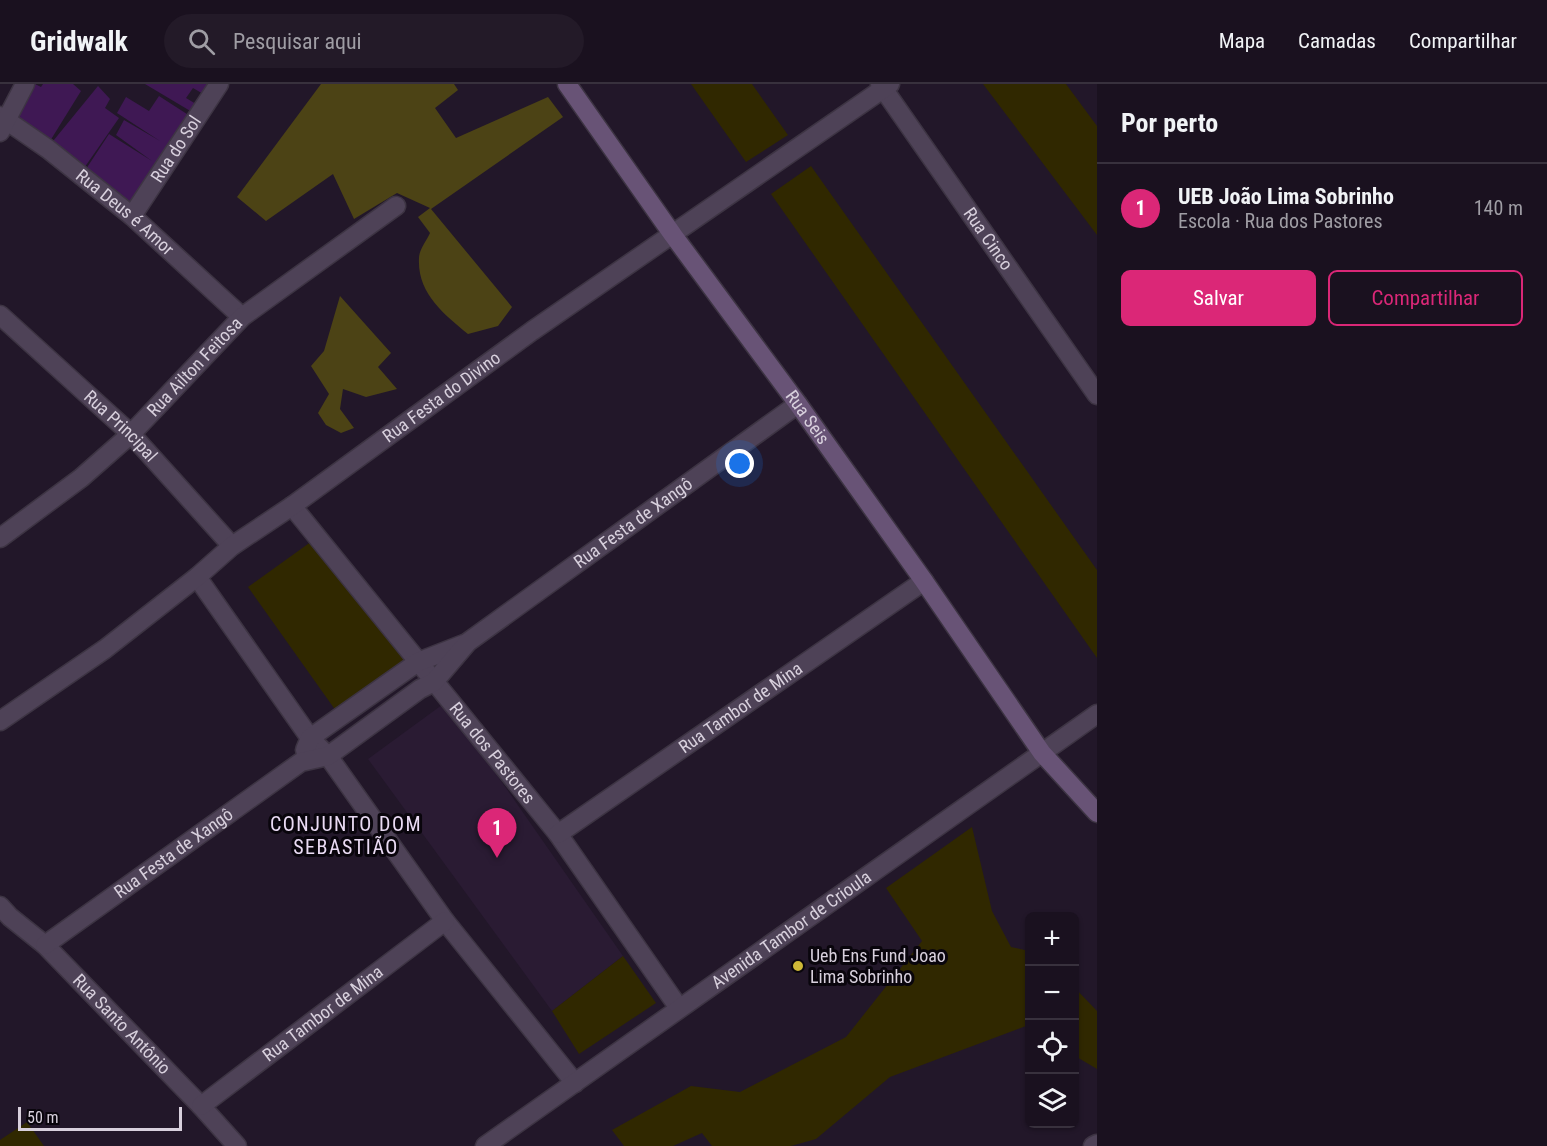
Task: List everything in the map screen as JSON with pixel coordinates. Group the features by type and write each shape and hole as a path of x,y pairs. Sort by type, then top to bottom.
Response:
{"street":[{"path":"2,123 25,84"},
{"name":"Rua do Sol","path":"132,216 219,84"},
{"name":"Rua Seis","path":"567,84 673,235 798,404 924,581 1042,753 1097,813"},
{"name":"Rua Festa do Divino","path":"0,721 105,649 197,577 232,546 292,506 532,331 884,86"},
{"name":"Rua Cinco","path":"884,86 1097,395"},
{"name":"Rua Deus é Amor","path":"2,123 48,149 132,216 242,317"},
{"name":"Rua Ailton Feitosa","path":"3,531 81,478 131,434 242,317 396,206"},
{"name":"Rua Principal","path":"0,315 131,434 232,546"},
{"name":"Rua Festa de Xangô","path":"45,945 301,762 328,756 420,689 434,682 468,642 798,404"},
{"name":"Rua dos Pastores","path":"292,506 558,834 679,1008"},
{"path":"197,577 310,738 328,756 446,921 575,1083"},
{"name":"Rua Tambor de Mina","path":"558,834 924,581"},
{"name":"Rua Festa de Xangô","path":"310,738 418,662 468,642"},
{"name":"Avenida Tambor de Crioula","path":"485,1146 1097,714"},
{"path":"301,762 310,738"},
{"name":"Rua Santo Antônio","path":"0,906 45,945 237,1146"},
{"name":"Rua Tambor de Mina","path":"201,1106 446,921"}],"shaded area":[{"path":"321,84 454,84 458,90 435,108 456,138 548,97 563,117 431,209 512,307 498,326 468,334 441,310 427,292 422,282 419,255 430,233 418,217 430,208 397,193 354,219 333,174 266,221 237,197"},
{"path":"691,84 752,84 788,135 746,162"},
{"path":"983,84 1066,84 1097,126 1097,235"},
{"path":"811,166 1097,570 1097,658 771,194"},
{"path":"340,296 391,353 378,367 397,389 366,397 343,389 340,409 354,428 341,433 326,425 318,413 329,394 311,366 324,351"},
{"path":"319,536 411,663 336,711 248,587"},
{"path":"446,702 623,956 552,1011 368,759"},
{"path":"972,827 992,911 1011,947 1025,950 1025,1026 890,1077 816,1139 791,1146 712,1146 702,1133 673,1146 624,1146 612,1130 691,1086 740,1092 846,1037 922,941 886,888"},
{"path":"623,956 656,1003 579,1054 552,1011"},
{"path":"1079,992 1097,1011 1097,1069 1079,1058"},
{"path":"27,1122 44,1146 0,1146 0,1140"}],"building":[{"path":"35,84 41,87 43,84 73,84 81,91 50,141 16,115"},
{"path":"145,84 212,84 205,95 193,88 186,98 196,104 192,112"},
{"path":"98,86 110,99 105,108 119,118 82,171 49,146"},
{"path":"159,96 190,116 133,205 86,169 109,134 152,161 116,135 124,120 160,141 117,113 126,97 149,111"}],"place":[{"name":"UEB João Lima Sobrinho","path":"497,858"},
{"name":"Ueb Ens Fund Joao Lima Sobrinho","path":"798,966"}],"district":[{"name":"CONJUNTO DOM SEBASTIÃO","path":"346,836"}]}
